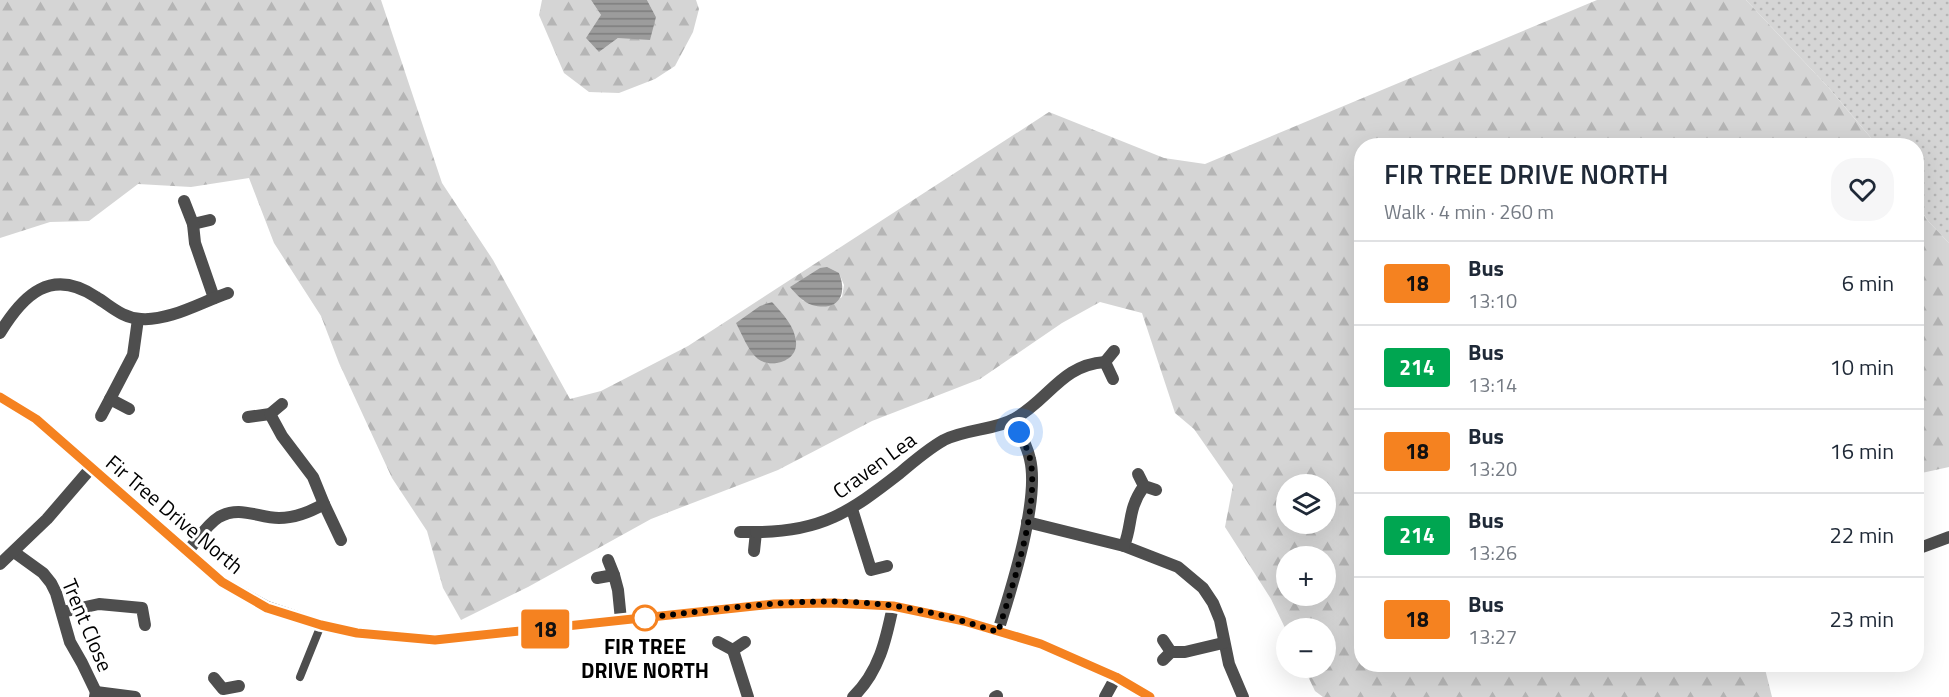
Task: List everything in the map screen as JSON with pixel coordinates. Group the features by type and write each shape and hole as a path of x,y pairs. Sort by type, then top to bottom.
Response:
{"street":[{"path":"184,201 193,224 195,243 214,298"},
{"path":"193,224 210,220"},
{"path":"0,333 5,314 32,293 42,287 53,285 87,291 113,310 138,320 154,319 228,293"},
{"path":"101,416 133,355 138,320"},
{"path":"1113,379 1105,362 1114,351"},
{"name":"Craven Lea","path":"740,532 772,532 814,525 852,509 939,443 961,433 1013,420 1074,370 1089,364 1105,362"},
{"name":"Fir Tree Drive North","path":"0,397 36,419 222,582 250,599 286,615 321,625 357,633 435,640 782,604 893,606 964,621 1041,644 1116,677 1150,697"},
{"path":"110,399 129,409"},
{"path":"248,417 270,414 282,404"},
{"path":"270,414 282,436 313,477 341,540"},
{"path":"998,632 1028,522 1032,480 1031,460 1013,420"},
{"path":"0,564 14,552 91,468"},
{"path":"1124,546 1129,534 1131,511 1136,497 1150,488 1138,474"},
{"path":"187,552 210,525 228,513 248,512 288,518 301,515 324,504"},
{"path":"852,509 870,570 887,566"},
{"path":"1028,522 1124,546 1164,560 1191,576 1213,603 1220,620 1229,664 1243,697"},
{"path":"754,551 756,532"},
{"path":"1924,546 1949,537"},
{"name":"Trent Close","path":"14,552 43,573 51,583 70,642 95,694 135,697"},
{"path":"608,560 618,590 621,620"},
{"path":"597,578 614,575"},
{"path":"145,625 142,608 151,597"},
{"path":"62,612 99,604 142,608"},
{"path":"853,697 865,684 879,661 893,606"},
{"path":"1162,640 1167,656 1223,643"},
{"path":"718,642 732,650 748,697"},
{"path":"732,650 745,642"},
{"path":"1105,697 1116,677"},
{"path":"214,678 219,693 239,686"}],"lane":[{"path":"300,677 321,625"}],"green space":[{"path":"0,0 381,0 442,183 493,260 570,399 601,391 688,346 1049,112 1164,158 1205,164 1597,0 1746,0 1828,87 1871,138 1354,138 1354,672 1766,672 1772,697 1323,697 1315,691 1309,678 1336,678 1336,618 1280,618 1271,599 1225,527 1233,485 1194,429 1175,413 1142,313 1100,302 1062,323 980,379 872,421 778,470 651,519 528,587 461,620 443,588 427,531 392,478 339,363 321,316 274,243 249,178 191,187 138,184 89,221 50,222 0,238","holes":["839,273 844,285 842,297 822,305 802,300"]},
{"path":"542,0 591,0 601,15 599,52 618,38 631,38 656,17 647,0 696,0 699,9 693,32 675,66 655,79 619,93 589,92 564,73 539,15"},
{"path":"1746,0 1949,0 1949,243 1924,215 1924,138 1871,138 1828,87"},
{"path":"1924,215 1949,243 1949,467 1924,472"}],"shaded area":[{"path":"591,0 647,0 656,17 650,40 618,38 599,52 586,38 601,15"},
{"path":"827,267 839,273 841,281 841,295 834,304 821,307 812,305 803,300 790,287 820,268"},
{"path":"772,302 791,325 796,342 793,354 777,363 764,362 754,356 736,323 760,306"}],"bus line":[{"name":"18","path":"0,397 36,419 222,582 267,608 321,625 357,633 435,640 774,604 833,603 893,606 964,621 1041,644 1116,677 1150,697"}],"place":[{"name":"FIR TREE DRIVE NORTH","path":"645,618"}],"route":[{"path":"645,618 643,618 774,604 858,604 923,611 998,632 1028,522 1032,480 1031,460 1019,432"}]}
